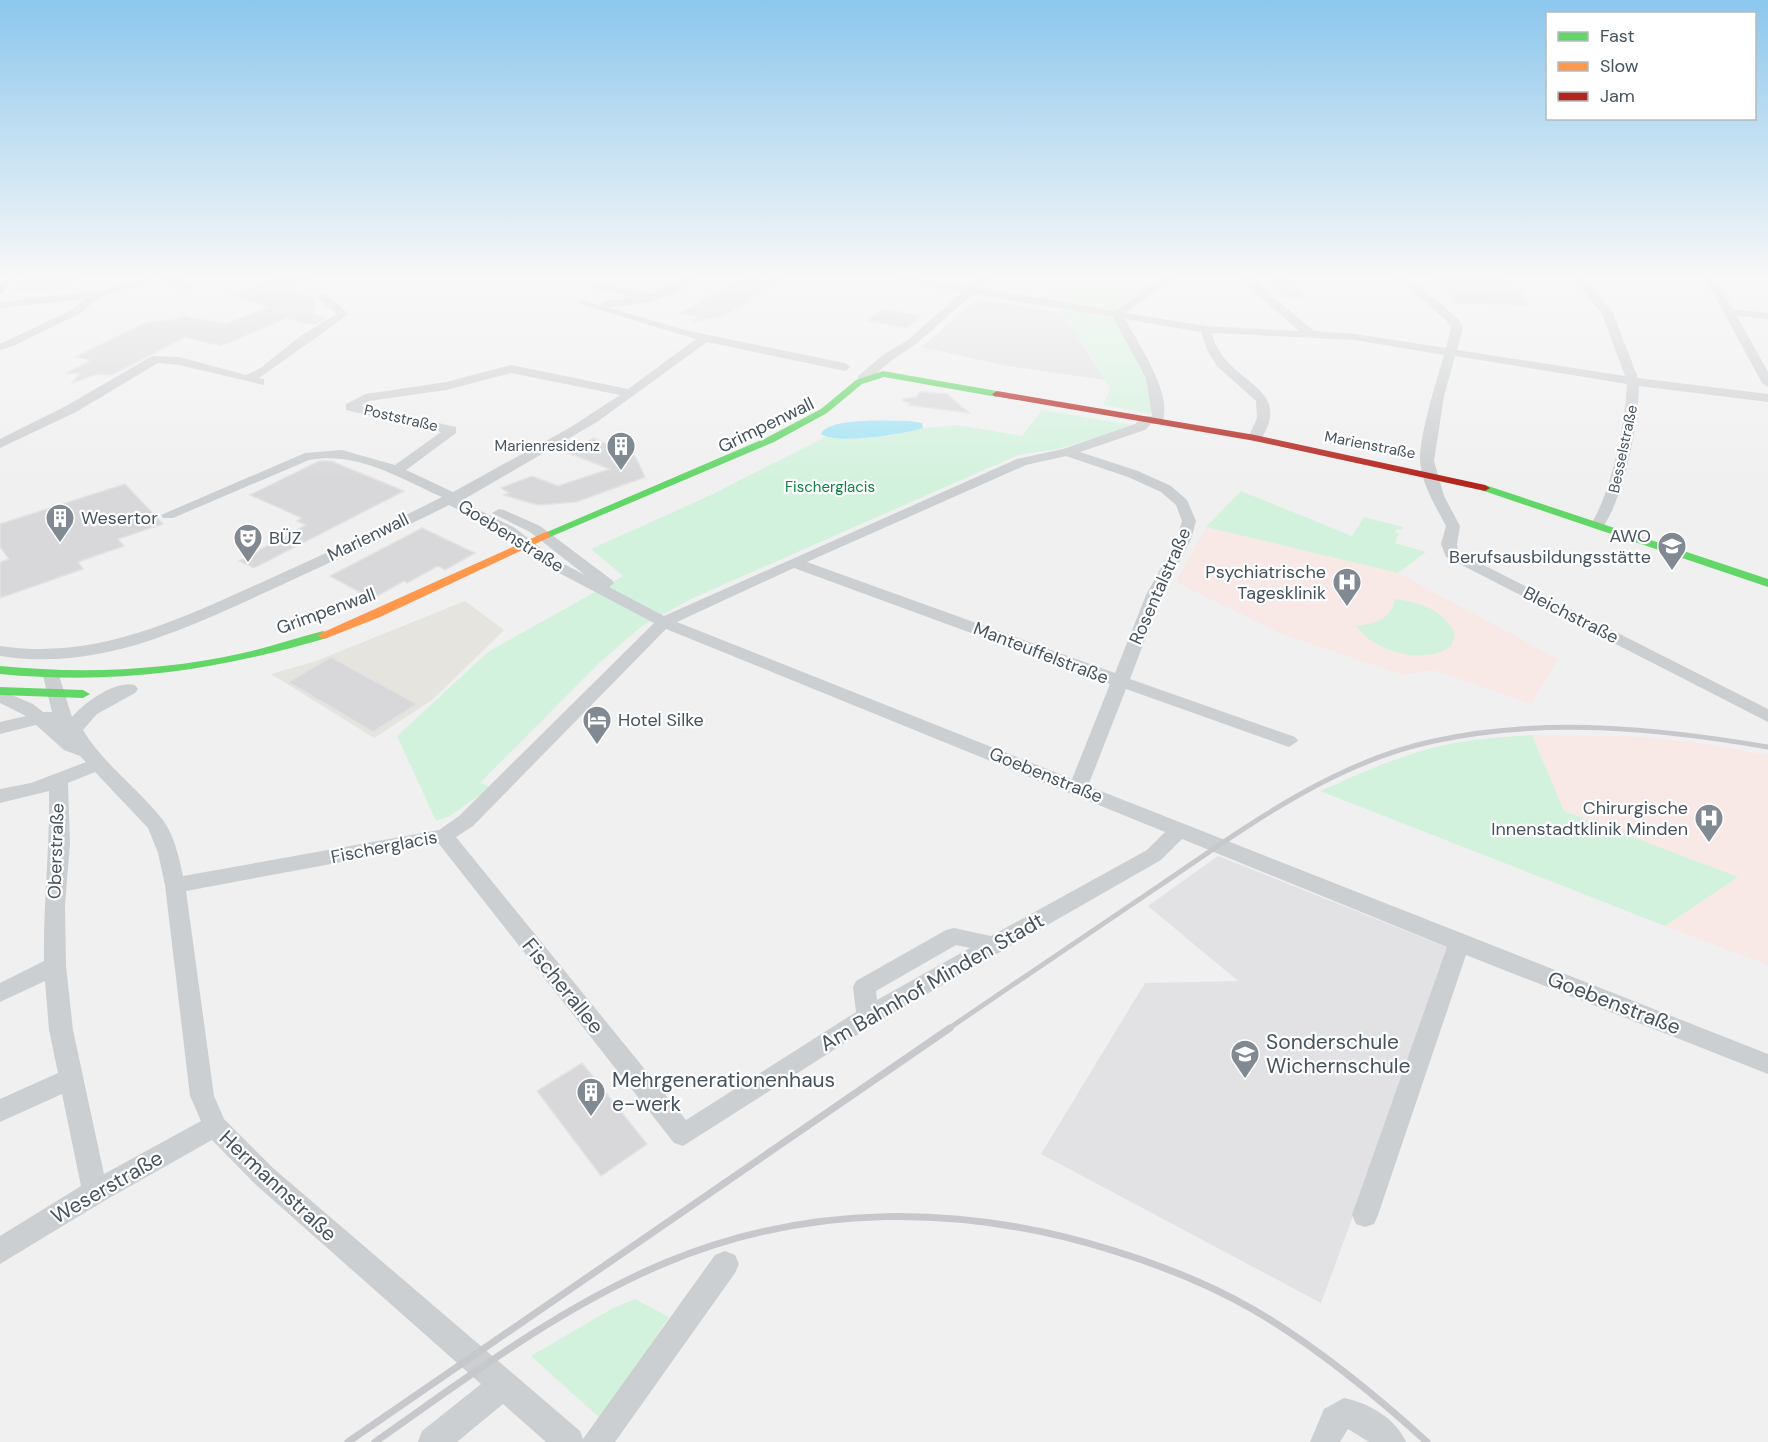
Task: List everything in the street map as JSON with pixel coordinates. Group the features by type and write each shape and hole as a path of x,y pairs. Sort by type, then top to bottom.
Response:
{"street":[{"path":"247,379 263,372 296,345"},
{"name":"Marienwall","path":"0,643 31,655 79,652 146,639 341,551 577,430 695,345"},
{"path":"740,345 845,367"},
{"path":"863,385 888,357 907,345"},
{"path":"884,374 901,359 910,345"},
{"path":"1134,345 1152,378 1158,416 1152,420"},
{"path":"1209,345 1231,374 1252,389 1262,400 1264,414 1256,438"},
{"path":"1405,345 1633,381 1768,398"},
{"path":"1430,474 1427,461 1438,396 1453,345"},
{"name":"Besselstraße","path":"1598,524 1610,505 1632,408 1633,381 1620,345"},
{"path":"1748,345 1768,384"},
{"path":"0,444 71,409 156,359 179,361 260,382"},
{"name":"Poststraße","path":"395,472 451,430 350,407 366,399 446,386 511,369 627,393"},
{"name":"Marienstraße","path":"884,374 1256,438 1430,474 1509,494 1768,583"},
{"name":"Grimpenwall","path":"0,691 58,694 141,688 259,667 332,644 393,620 532,547 761,444 812,418 884,374"},
{"name":"Marienstraße","path":"863,385 899,383 954,387"},
{"name":"Fischerglacis","path":"175,885 444,836 466,820 664,622 704,602 1022,462 1067,452 1140,427 1152,420"},
{"path":"168,515 235,492 305,457 327,452 367,461 452,496"},
{"name":"Rosentalstraße","path":"1067,452 1156,484 1173,494 1187,513 1189,522 1184,539 1154,595 1078,788"},
{"name":"Bleichstraße","path":"1430,474 1437,496 1453,526 1449,544 1451,554 1768,716"},
{"name":"Goebenstraße","path":"634,606 550,540 469,498 452,496 455,504 510,531 551,563 664,622 1460,943 1768,1064"},
{"path":"464,509 498,536 500,542 497,556"},
{"name":"Grimpenwall","path":"0,670 52,676 141,674 236,659 328,633 379,612 497,556 532,547"},
{"name":"Manteuffelstraße","path":"794,564 944,615 1119,682 1289,741"},
{"path":"0,728 40,718 61,716 58,694 52,676"},
{"path":"74,730 78,722 92,708 141,688"},
{"name":"Hermannstraße","path":"0,696 27,708 71,746 93,758"},
{"name":"Hermannstraße","path":"61,716 74,730 93,758 156,825 168,853 175,885 202,1096 215,1126 264,1176 569,1442"},
{"name":"Oberstraße","path":"93,758 58,781 60,844 54,905 55,966 61,1030 95,1192"},
{"path":"0,796 58,781"},
{"name":"Am Bahnhof Minden Stadt","path":"683,1135 868,1016 1154,855 1180,829"},
{"name":"Fischerallee","path":"444,836 683,1135"},
{"path":"1365,1215 1460,943"},
{"path":"0,993 55,966"},
{"path":"0,1111 72,1078"},
{"name":"Weserstraße","path":"0,1251 95,1192 215,1126"},
{"path":"597,1442 725,1264"},
{"path":"433,1442 503,1385"},
{"path":"1325,1442 1335,1420 1344,1413 1356,1415 1368,1422 1391,1442"}],"shaded area":[{"path":"1083,345 1105,380 1007,366 922,347"},
{"name":"Psychiatrische Tagesklinik","path":"1206,527 1398,573 1558,659 1531,704 1433,670 1403,675 1282,634 1176,582"},
{"path":"465,601 504,630 432,700 374,738 271,674 316,661"},
{"name":"Chirurgische Innenstadtklinik Minden","path":"1532,735 1624,736 1694,742 1768,755 1768,965 1665,926 1737,877 1564,811"},
{"name":"Sonderschule Wichernschule","path":"1218,856 1451,949 1321,1303 1041,1154 1145,983 1238,981 1148,906"}],"green space":[{"path":"1084,345 1133,345 1149,376 1151,414 1103,405 1110,389"},
{"name":"Fischerglacis","path":"1042,410 1138,426 1057,449 1018,455 693,598 642,626 599,663 480,783 491,787 450,816 436,821 397,736 488,652 623,576 591,549 711,495 825,437 851,439 888,436 923,428 957,425 1022,436"},
{"path":"1241,491 1352,536 1364,517 1403,527 1402,530 1397,529 1395,533 1399,534 1395,543 1426,552 1398,573 1206,527"},
{"path":"1395,599 1413,602 1438,613 1451,626 1455,635 1451,646 1428,655 1414,655 1387,649 1364,635 1356,626 1369,624 1386,616"},
{"path":"1532,735 1564,811 1738,877 1665,926 1320,791 1392,761 1436,747 1472,740"},
{"path":"635,1299 669,1317 601,1419 531,1356 613,1308"}],"water":[{"path":"910,421 922,423 923,428 855,439 841,439 821,434 835,425 848,422"}],"building":[{"path":"99,345 169,345 112,375 98,374 72,383 80,373 65,374 91,360 75,357"},
{"path":"920,392 947,394 969,413 909,405 911,403 903,401 903,399 916,397"},
{"name":"Marienresidenz","path":"593,438 635,456 645,477 576,502 537,505 504,495 509,493 501,488 532,476 558,486 610,469 568,453"},
{"path":"319,461 331,461 404,491 254,568 239,561 306,525 297,521 302,518 250,495"},
{"name":"Wesertor","path":"125,484 163,524 118,539 124,546 78,562 83,569 0,598 0,562 9,559 0,547 0,524"},
{"path":"422,528 475,553 445,570 438,566 407,583 404,581 372,599 330,576"},
{"path":"331,657 417,704 373,732 288,682"},
{"name":"Mehrgenerationenhaus e-werk","path":"582,1063 647,1144 601,1176 537,1091"}],"railway":[{"path":"948,1029 1256,821 1325,781 1360,764 1397,751 1434,741 1476,734 1559,727 1643,730 1768,747"},
{"path":"348,1442 950,1028"},
{"path":"375,1442 480,1368 552,1322 588,1300 665,1263 719,1243 774,1229 829,1220 885,1217 941,1218 997,1224 1053,1234 1108,1249 1183,1275 1254,1310 1300,1339 1365,1388 1427,1442"}],"traffic: fast":[{"path":"546,535 770,440 824,411 859,382 883,374 997,394"},
{"path":"1485,488 1768,583"},
{"path":"0,670 82,675 163,671 243,657 323,635"},
{"path":"0,691 83,694"}],"traffic: slow":[{"path":"323,635 376,614 546,535"}],"traffic: jam":[{"path":"997,394 1255,438 1485,488"}],"place":[{"name":"Marienresidenz","path":"621,472"},
{"name":"Wesertor","path":"60,544"},
{"name":"BÜZ","path":"248,564"},
{"name":"AWO Berufsausbildungsstätte","path":"1672,572"},
{"name":"Psychiatrische Tagesklinik","path":"1347,608"},
{"name":"Hotel Silke","path":"597,746"},
{"name":"Chirurgische Innenstadtklinik Minden","path":"1709,844"},
{"name":"Sonderschule Wichernschule","path":"1245,1080"},
{"name":"Mehrgenerationenhaus e-werk","path":"591,1118"}]}
